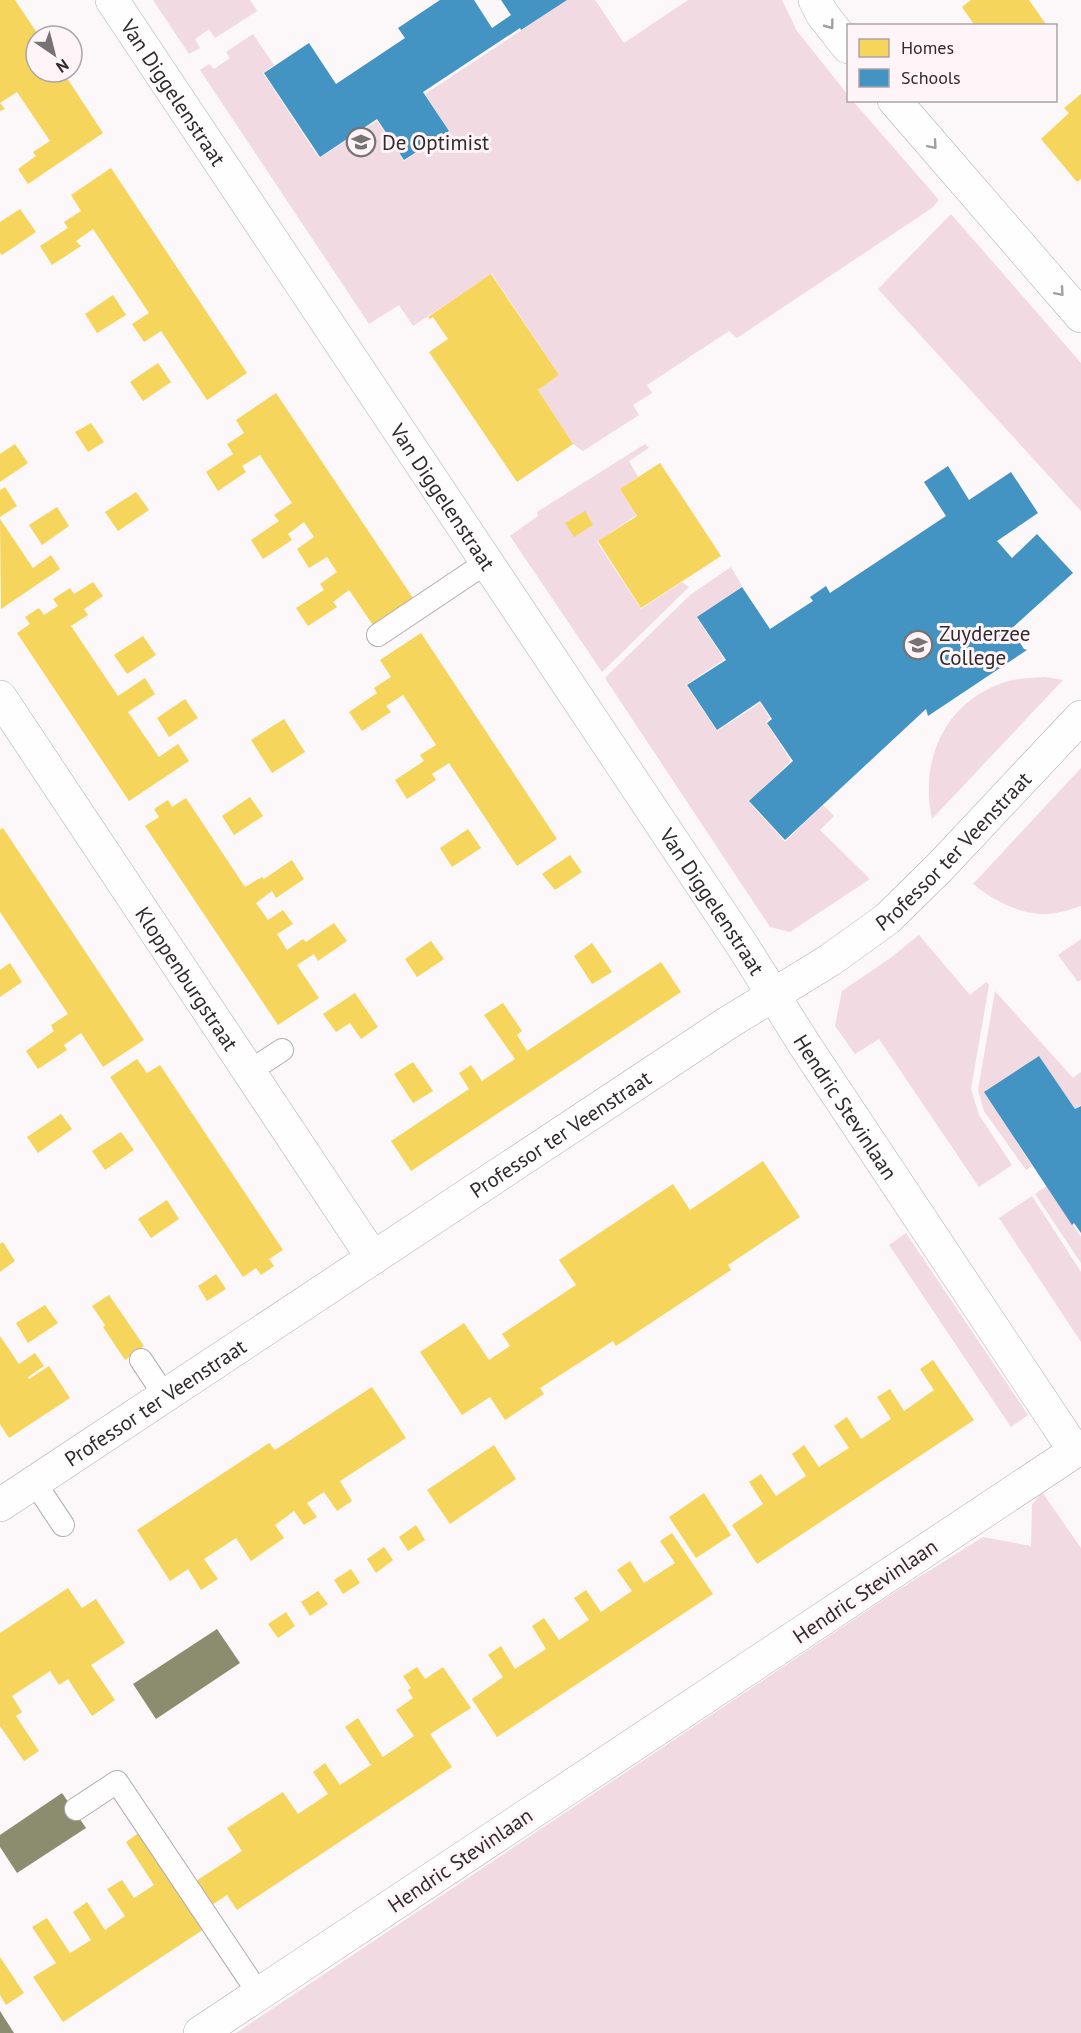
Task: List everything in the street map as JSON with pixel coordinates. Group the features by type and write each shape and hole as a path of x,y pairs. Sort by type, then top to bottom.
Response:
{"street":[{"name":"Van Diggelenstraat","path":"112,0 774,996"},
{"path":"816,0 822,14 847,45"},
{"path":"896,102 1081,316"},
{"name":"Kloppenburgstraat","path":"0,697 373,1258"},
{"name":"Professor ter Veenstraat","path":"0,1506 726,1024 774,996 868,933 906,902 1081,717"},
{"name":"Hendric Stevinlaan","path":"200,2033 1075,1451 774,996"}],"lane":[{"path":"378,635 487,562"},
{"path":"250,1071 282,1050"},
{"path":"141,1360 165,1396"},
{"path":"35,1482 63,1525"},
{"path":"76,1809 117,1782 260,1994"}],"shaded area":[{"path":"153,0 250,0 257,11 215,38 209,29 195,39 200,48 189,54"},
{"path":"567,0 595,0 624,43 688,0 782,0 797,31 847,94 847,102 854,102 939,200 932,208 737,338 729,331 647,385 652,393 633,405 639,415 583,451 573,444 538,390 559,375 492,274 413,326 399,305 369,324 200,70 209,64 214,69 230,58 226,52 253,34 274,65 263,73 319,158 377,121 404,161 449,131 425,94"},
{"path":"951,214 1081,363 1081,511 878,289"},
{"path":"645,444 649,448 629,461 638,477 620,489 636,515 597,542 641,609 682,582 689,587 602,672 510,536 538,516 537,512"},
{"path":"731,567 742,586 697,618 724,659 686,685 717,731 760,703 770,718 766,722 791,761 749,802 785,842 823,805 834,816 820,830 870,879 790,932 770,927 605,678 690,595"},
{"path":"1045,677 1063,680 932,819 929,796 934,754 942,734 953,717 968,702 986,690 1008,681"},
{"path":"1081,768 1081,906 1050,914 1031,913 1004,904 973,884"},
{"path":"919,935 970,995 986,982 989,985 971,1089 979,1115 1012,1165 979,1187 879,1039 855,1054 835,1026 842,991"},
{"path":"1081,939 1081,980 1078,982 1058,955"},
{"path":"995,991 1073,1078 1081,1072 1081,1105 1075,1109 1039,1056 985,1093 1032,1166 1026,1170 984,1111 978,1090"},
{"path":"1047,1186 1081,1237 1081,1263 1035,1194"},
{"path":"1032,1196 1081,1272 1081,1342 999,1218"},
{"path":"906,1233 1028,1415 1011,1427 889,1245"},
{"path":"1042,1492 1081,1548 1081,2033 236,2033 892,1594 983,1537 1031,1546 1032,1505"}],"building: Homes":[{"path":"0,0 15,0 31,24 24,24 24,84 71,84 103,133 28,184 18,169 36,156 33,152 50,141 17,92 0,103"},
{"path":"971,0 1029,0 1046,24 974,24 962,7"},
{"path":"1081,94 1081,179 1077,182 1041,139 1069,113 1064,108"},
{"path":"111,168 247,373 207,400 161,331 144,342 132,324 149,313 93,229 76,241 81,246 52,265 40,246 68,228 64,222 81,211 71,195"},
{"path":"20,209 36,232 2,255 0,253 0,222"},
{"path":"491,274 559,375 538,390 573,444 517,482 429,352 448,339 433,317 430,319 428,317"},
{"path":"113,295 126,315 97,333 85,314"},
{"path":"158,363 171,382 143,401 130,382"},
{"path":"276,393 413,598 373,625 349,590 333,602 337,607 308,626 296,608 324,590 320,584 337,572 327,557 309,568 297,549 314,537 304,522 288,534 292,540 263,559 251,540 279,521 274,515 292,503 260,455 242,466 246,472 218,491 206,472 233,454 227,444 244,433 236,420"},
{"path":"91,423 104,442 88,452 75,432"},
{"path":"15,444 28,463 0,482 0,454"},
{"path":"660,463 721,556 641,608 598,541 637,516 620,489"},
{"path":"5,487 17,506 0,517 0,490"},
{"path":"136,492 149,510 118,531 105,512"},
{"path":"57,507 69,526 42,545 29,525"},
{"path":"585,511 593,525 574,537 565,523"},
{"path":"0,519 33,568 51,555 60,569 1,609"},
{"path":"93,582 103,596 84,609 88,615 71,626 118,696 145,678 155,694 128,712 159,757 178,744 189,761 129,801 17,633 30,624 25,617 39,608 44,615 58,606 53,599 70,588 74,594"},
{"path":"421,633 557,839 517,866 449,763 432,774 436,780 407,799 395,780 424,761 420,755 436,745 403,695 386,706 391,712 362,731 349,712 377,693 374,688 391,677 380,660"},
{"path":"143,636 156,655 127,674 114,655"},
{"path":"185,699 198,718 169,737 157,718"},
{"path":"284,719 305,752 272,773 251,740"},
{"path":"250,797 263,816 234,835 222,816"},
{"path":"186,798 245,887 262,877 264,879 292,860 304,879 276,898 272,891 256,903 268,920 283,910 293,924 277,934 287,950 303,939 306,942 334,923 347,941 318,961 314,954 297,965 319,998 278,1025 145,826 159,817 154,809 168,800 172,807"},
{"path":"3,828 144,1040 103,1067 81,1033 64,1045 67,1050 38,1069 26,1051 54,1031 51,1025 68,1014 0,912 0,830"},
{"path":"468,829 481,848 452,867 440,848"},
{"path":"570,855 582,872 555,890 542,874"},
{"path":"431,941 444,959 417,977 405,959"},
{"path":"592,943 612,972 592,984 574,956"},
{"path":"661,962 681,992 411,1171 391,1141 469,1089 459,1073 471,1065 482,1081 515,1059 484,1015 503,1003 522,1031 517,1035 527,1051"},
{"path":"10,963 22,982 0,997 0,970"},
{"path":"355,993 378,1027 361,1039 350,1023 336,1032 323,1014"},
{"path":"137,1059 147,1073 160,1065 283,1250 269,1259 274,1266 261,1275 256,1268 243,1277 110,1077"},
{"path":"413,1062 433,1091 413,1103 394,1074"},
{"path":"61,1114 72,1129 38,1153 27,1137"},
{"path":"121,1132 134,1150 105,1170 92,1151"},
{"path":"763,1161 800,1217 728,1265 731,1270 616,1346 613,1341 540,1388 544,1394 505,1420 490,1397 462,1415 420,1352 464,1323 489,1360 510,1346 502,1334 576,1285 559,1260 673,1184 690,1210"},
{"path":"167,1200 179,1219 151,1238 138,1219"},
{"path":"3,1242 15,1261 0,1272 0,1244"},
{"path":"216,1274 226,1289 207,1301 198,1286"},
{"path":"109,1295 144,1346 125,1360 92,1306"},
{"path":"45,1305 58,1323 28,1343 16,1323"},
{"path":"0,1336 19,1364 35,1353 44,1366 28,1377 29,1379 49,1366 70,1398 9,1438 0,1424"},
{"path":"933,1360 974,1420 757,1564 732,1525 763,1504 749,1482 761,1474 776,1496 806,1476 792,1454 804,1445 819,1467 849,1448 834,1426 847,1417 861,1439 891,1419 877,1397 890,1389 904,1411 934,1390 920,1369"},
{"path":"372,1387 406,1438 340,1481 352,1501 337,1511 324,1492 307,1503 317,1517 304,1525 294,1511 275,1525 284,1538 251,1561 236,1538 204,1559 218,1579 201,1590 188,1569 170,1581 137,1530 269,1443 275,1450"},
{"path":"494,1445 516,1479 450,1524 427,1490"},
{"path":"704,1493 731,1535 696,1558 669,1517"},
{"path":"416,1525 425,1540 408,1551 399,1537"},
{"path":"672,1533 713,1594 497,1737 472,1699 503,1677 488,1655 501,1646 515,1669 546,1649 532,1626 544,1618 559,1640 589,1620 574,1598 586,1590 601,1612 632,1591 617,1570 630,1561 644,1583 675,1563 660,1541"},
{"path":"384,1547 393,1560 376,1573 367,1559"},
{"path":"351,1569 360,1583 343,1594 334,1580"},
{"path":"68,1588 82,1608 96,1599 125,1643 91,1665 115,1700 92,1716 68,1679 59,1685 50,1671 12,1696 22,1712 16,1716 39,1751 24,1761 0,1726 0,1633"},
{"path":"318,1591 328,1604 310,1616 301,1602"},
{"path":"286,1612 295,1626 278,1638 268,1624"},
{"path":"417,1667 425,1679 443,1667 471,1708 430,1734 452,1767 237,1910 227,1895 212,1905 196,1881 242,1851 227,1828 283,1792 298,1814 328,1794 313,1772 325,1763 340,1785 371,1765 345,1727 358,1718 383,1757 414,1736 396,1710 413,1698 408,1690 411,1688 403,1676"},
{"path":"140,1832 204,1929 63,2022 33,1977 56,1963 32,1927 47,1918 70,1953 91,1940 73,1912 87,1902 105,1930 125,1916 107,1889 122,1880 134,1898 154,1885 126,1842"},
{"path":"0,1957 24,1993 6,2005 0,1995"}],"building: Schools":[{"path":"440,0 474,0 492,28 511,15 501,0 567,0 423,92 449,131 404,160 377,119 320,157 264,73 309,43 336,84 405,38 398,28"},
{"path":"948,466 969,500 1011,472 1038,513 997,541 1012,558 1037,534 1073,573 1011,629 1027,650 928,716 926,709 785,840 749,801 793,761 767,723 772,719 760,701 717,730 687,685 726,660 697,617 742,587 770,629 813,601 810,597 826,586 830,593 946,516 924,482"},
{"path":"1039,1056 1075,1109 1081,1106 1081,1233 1074,1223 1072,1225 984,1092"}],"building: Industry":[{"path":"217,1629 240,1663 156,1719 133,1684"},
{"path":"62,1793 86,1828 17,1873 0,1847 0,1835"},
{"path":"0,2011 14,2033 0,2033"}],"place":[{"name":"De Optimist","path":"361,142"},
{"name":"Zuyderzee College","path":"918,645"}]}
